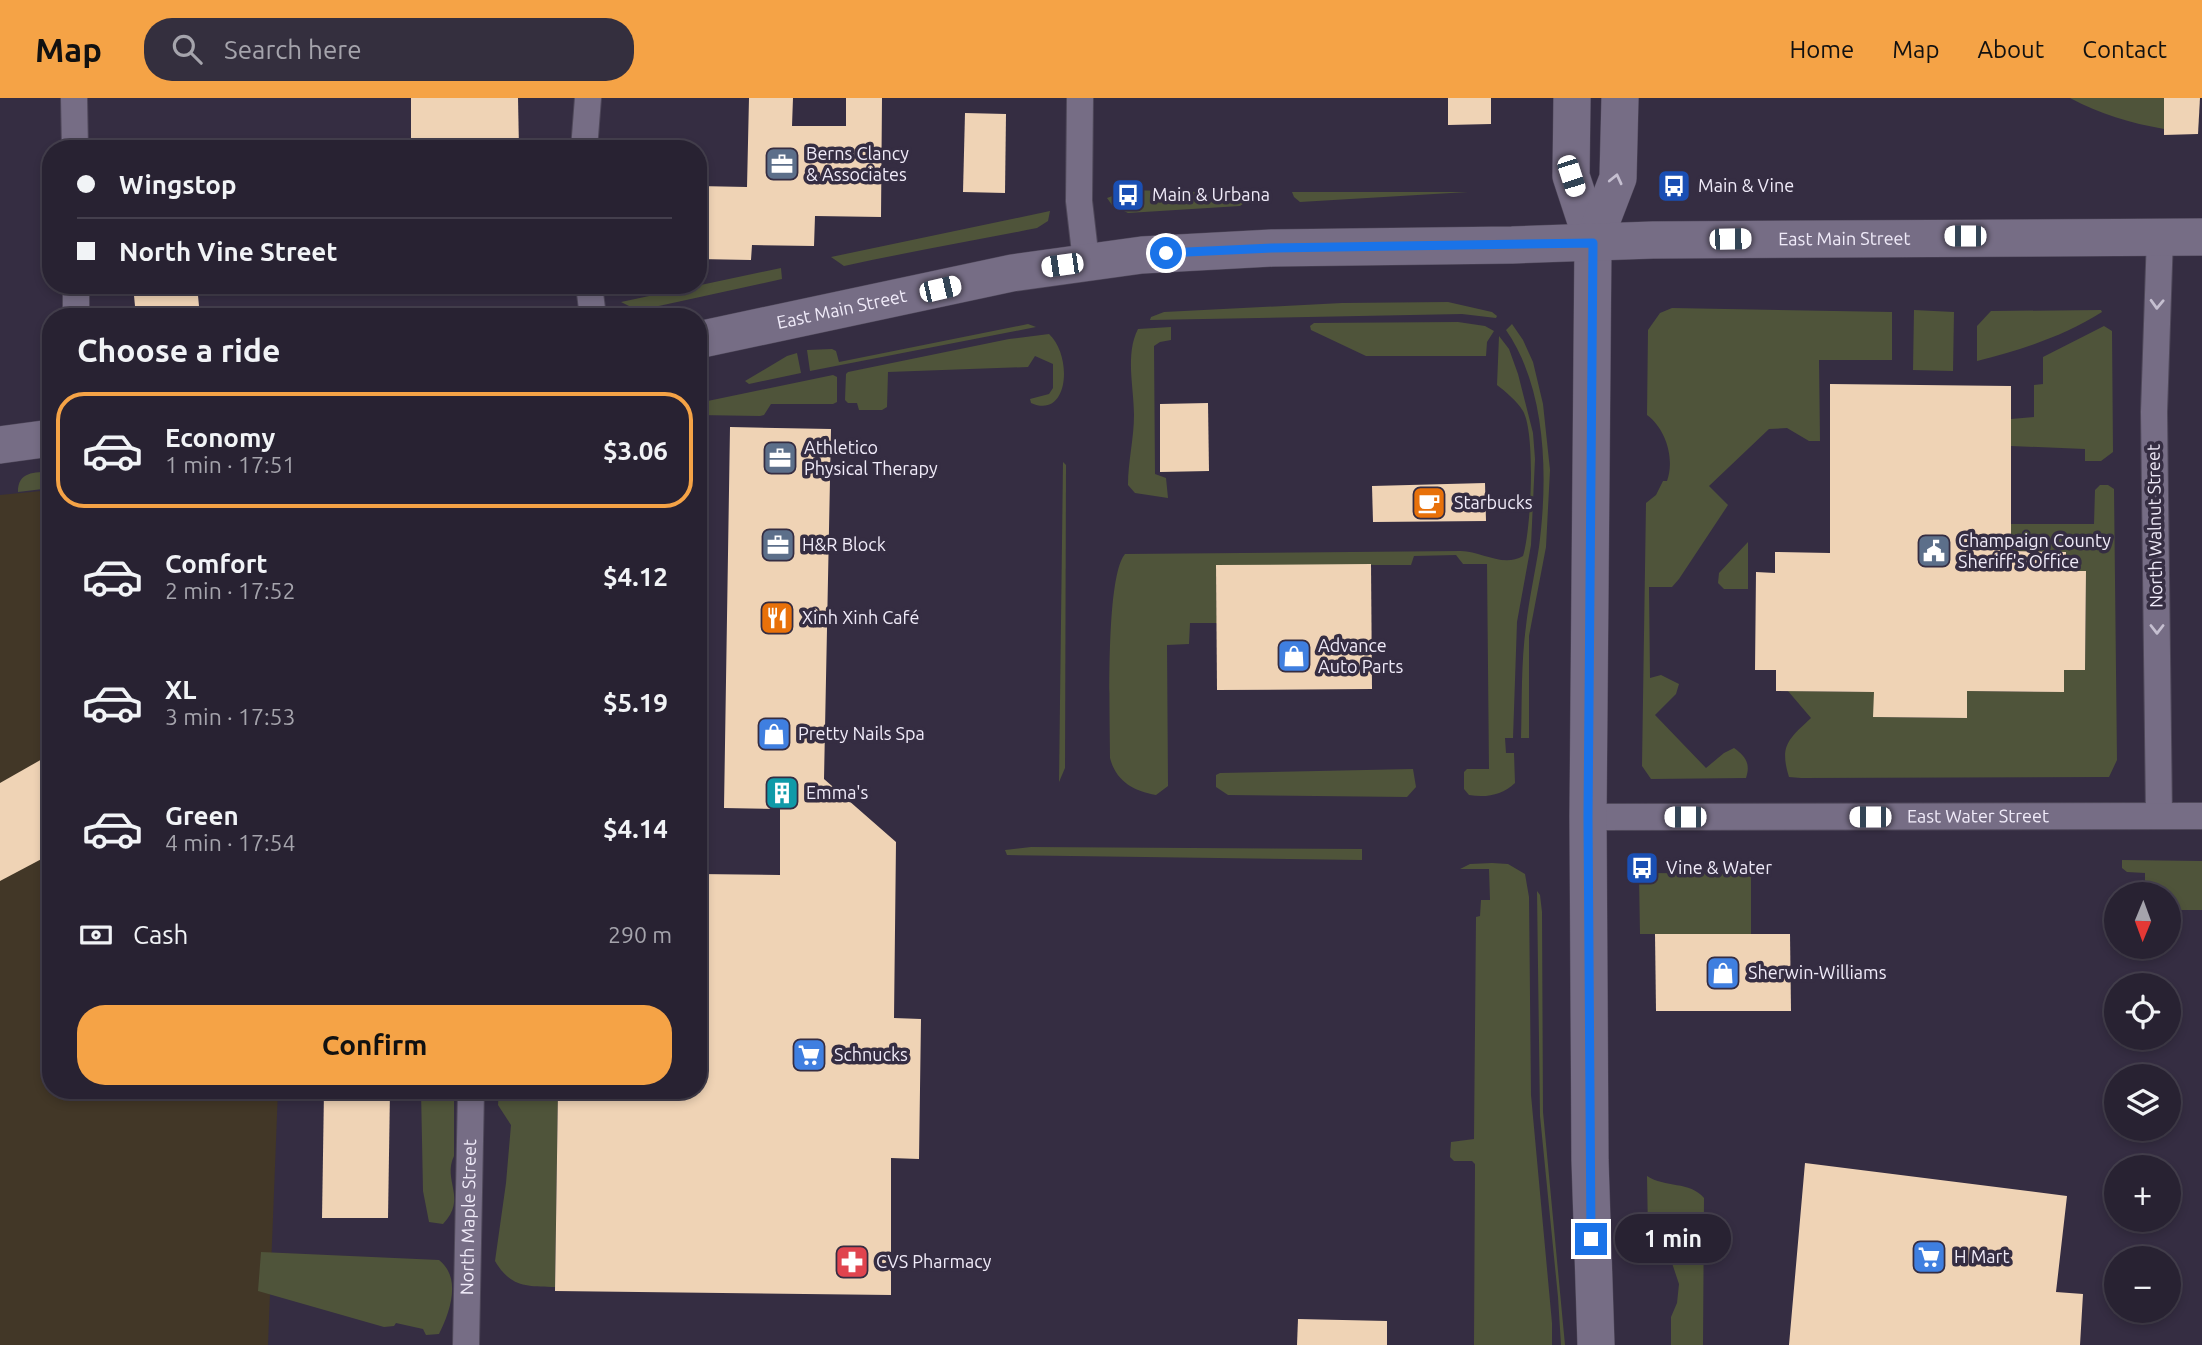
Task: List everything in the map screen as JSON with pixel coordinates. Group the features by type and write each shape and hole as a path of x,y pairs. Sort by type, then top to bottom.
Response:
{"main road":[{"path":"1572,98 1571,176 1593,243 1588,817 1590,1160 1596,1345"},
{"path":"1593,243 1618,178 1620,98"},
{"name":"East Main Street","path":"707,338 1012,272 1142,255 1272,248 1884,237 2202,237"},
{"path":"0,445 42,439"}],"street":[{"path":"74,98 75,140"},
{"path":"585,140 588,98"},
{"path":"1080,98 1079,201 1086,261"},
{"name":"North Walnut Street","path":"2159,816 2154,412 2160,236"},
{"name":"East Water Street","path":"1588,817 2202,816"},
{"name":"North Maple Street","path":"467,1345 471,1099"}],"shaded area":[{"path":"42,491 42,1099 278,1099 268,1345 0,1345 0,495"}],"green space":[{"path":"2070,98 2164,98 2164,129 2116,117"},
{"path":"1129,190 1232,193 1252,191 1247,201 1240,206 1128,213 1112,205 1107,198"},
{"path":"1292,192 1468,192 1300,202"},
{"path":"1050,211 1048,221 1037,228 844,266 831,257"},
{"path":"781,268 782,279 650,308 633,308 621,302 659,294 707,294 707,284"},
{"path":"1448,302 1492,312 1497,316 1462,314 1150,320 1151,317 1164,312 1342,303"},
{"path":"1672,308 1892,312 1892,360 1819,360 1820,441 1809,441 1787,428 1769,429 1709,486 1728,505 1679,579 1672,587 1649,587 1650,678 1661,675 1679,684 1676,694 1655,715 1706,768 1734,748 1746,760 1746,778 1651,779 1642,766 1646,503 1656,495 1663,481 1667,481 1670,463 1664,436 1647,415 1648,330 1660,313"},
{"path":"1914,310 1954,312 1953,371 1913,370"},
{"path":"1991,311 2102,312 2088,321 2057,335 1977,361 1977,326"},
{"path":"1458,322 1485,326 1494,331 1487,342 1486,356 1366,356 1311,330 1310,326 1314,323"},
{"path":"1028,324 1036,327 810,371 807,350 832,349 836,351 839,362"},
{"path":"1512,324 1533,362 1543,404 1550,470 1546,547 1529,636 1529,738 1521,738 1522,668 1542,520 1543,464 1537,406 1530,379 1520,353 1506,330"},
{"path":"2104,326 2112,331 2113,452 2101,461 2085,461 2085,449 2011,446 2011,419 2034,417 2034,385 2043,384 2043,357"},
{"path":"1171,327 1171,340 1154,346 1155,474 1166,478 1168,498 1135,493 1128,485 1134,424 1131,360 1134,339 1138,329"},
{"path":"1049,334 1062,356 1064,370 1060,394 1053,402 1044,406 1031,403 1030,399 1049,394 1053,388 1053,364 1035,356 1028,367 888,372 887,407 882,410 859,410 857,403 848,403 845,400 848,372 1009,339"},
{"path":"1499,336 1509,349 1518,374 1533,433 1535,459 1531,545 1517,622 1513,738 1505,738 1506,753 1514,753 1515,783 1488,796 1469,795 1464,789 1464,772 1467,769 1489,769 1487,564 1463,564 1456,555 1414,556 1411,565 1216,565 1217,623 1190,623 1189,644 1167,645 1168,786 1156,795 1133,788 1121,779 1110,758 1110,651 1114,591 1125,554 1461,551 1500,560 1523,556 1530,505 1530,440 1523,411 1515,400 1497,385"},
{"path":"797,353 801,373 749,384 745,381 787,356"},
{"path":"833,375 837,377 837,402 833,404 771,404 764,415 760,416 707,415 707,401"},
{"path":"1063,462 1066,465 1065,768 1059,782"},
{"path":"42,472 42,489 18,492 21,480 33,473"},
{"path":"2100,485 2108,485 2114,489 2117,760 2109,777 1789,777 1785,757 1788,743 1811,718 1788,691 1874,692 1874,717 1966,718 1967,691 2064,692 2064,670 2085,670 2086,571 2066,571 2066,552 2011,551 2011,524 2094,524 2095,490"},
{"path":"1748,542 1748,589 1724,589 1718,583 1719,573"},
{"path":"1413,769 1416,787 1407,797 1228,795 1216,787 1216,775 1220,773"},
{"path":"1031,847 1362,849 1362,860 1007,855 1005,850"},
{"path":"2122,860 2202,861 2202,910 2181,910 2181,882 2145,882 2145,873 2127,872 2122,868"},
{"path":"1470,864 1508,864 1525,874 1529,897 1531,1095 1552,1345 1474,1345 1475,1164 1472,1161 1454,1161 1450,1157 1451,1142 1474,1139 1476,917 1480,916 1481,900 1490,900 1489,869 1460,869"},
{"path":"1650,873 1751,874 1751,934 1640,934 1639,876 1649,876"},
{"path":"1537,891 1542,912 1543,1112 1565,1345 1561,1345 1540,1116"},
{"path":"421,1099 454,1099 454,1156 451,1174 454,1206 443,1224 429,1222 423,1191"},
{"path":"498,1099 558,1099 555,1287 520,1284 507,1276 495,1261 511,1125 498,1105"},
{"path":"1647,1176 1692,1189 1704,1198 1703,1345 1671,1345 1671,1317 1677,1303 1679,1284 1672,1263 1648,1232"},
{"path":"261,1252 439,1260 446,1267 452,1286 447,1316 439,1334 426,1335 423,1329 396,1323 394,1326 384,1327 258,1291"}],"building":[{"path":"411,98 518,98 519,140 411,140"},
{"name":"Berns Clancy & Associates","path":"749,98 793,98 792,126 846,126 846,98 882,98 881,217 815,216 814,246 752,245 751,260 707,259 707,186 747,187"},
{"path":"1448,98 1491,98 1491,124 1448,125"},
{"path":"2164,98 2200,98 2198,134 2164,135"},
{"path":"965,113 1006,114 1005,193 963,192"},
{"path":"134,294 198,294 199,308 135,308"},
{"name":"Champaign County Sheriff's Office","path":"1830,384 2011,386 2011,551 2066,552 2066,571 2086,571 2085,670 2064,670 2064,692 1967,691 1967,718 1873,717 1874,692 1776,691 1776,670 1755,670 1756,572 1775,573 1775,552 1830,553"},
{"path":"1208,403 1209,471 1160,472 1160,404"},
{"name":"Schnucks","path":"730,427 831,429 824,779 896,842 894,1018 921,1019 919,1159 891,1158 891,1295 555,1291 558,1099 707,1099 707,874 780,875 780,809 724,808"},
{"name":"Starbucks","path":"1485,483 1486,521 1373,522 1372,486"},
{"name":"Advance Auto Parts","path":"1371,564 1372,689 1217,690 1216,565"},
{"path":"42,759 42,859 0,881 0,783"},
{"name":"Sherwin-Williams","path":"1655,934 1790,934 1791,1011 1656,1011"},
{"path":"324,1099 390,1099 388,1218 322,1218"},
{"name":"H Mart","path":"1805,1163 2067,1196 2056,1292 2083,1294 2080,1345 1789,1345"},
{"path":"1298,1319 1387,1321 1387,1345 1297,1345"}],"place":[{"name":"Berns Clancy & Associates","path":"782,164"},
{"name":"Main & Vine","path":"1674,186"},
{"name":"Main & Urbana","path":"1128,195"},
{"name":"Athletico Physical Therapy","path":"780,458"},
{"name":"Starbucks","path":"1429,503"},
{"name":"H&R Block","path":"778,545"},
{"name":"Champaign County Sheriff's Office","path":"1934,551"},
{"name":"Xinh Xinh Café","path":"777,618"},
{"name":"Advance Auto Parts","path":"1294,656"},
{"name":"Pretty Nails Spa","path":"774,734"},
{"name":"Emma's","path":"782,793"},
{"name":"Vine & Water","path":"1642,868"},
{"name":"Sherwin-Williams","path":"1723,973"},
{"name":"Schnucks","path":"809,1055"},
{"name":"H Mart","path":"1929,1257"},
{"name":"CVS Pharmacy","path":"852,1262"}],"route":[{"path":"1166,253 1272,248 1593,243 1588,817 1591,1239"}]}
